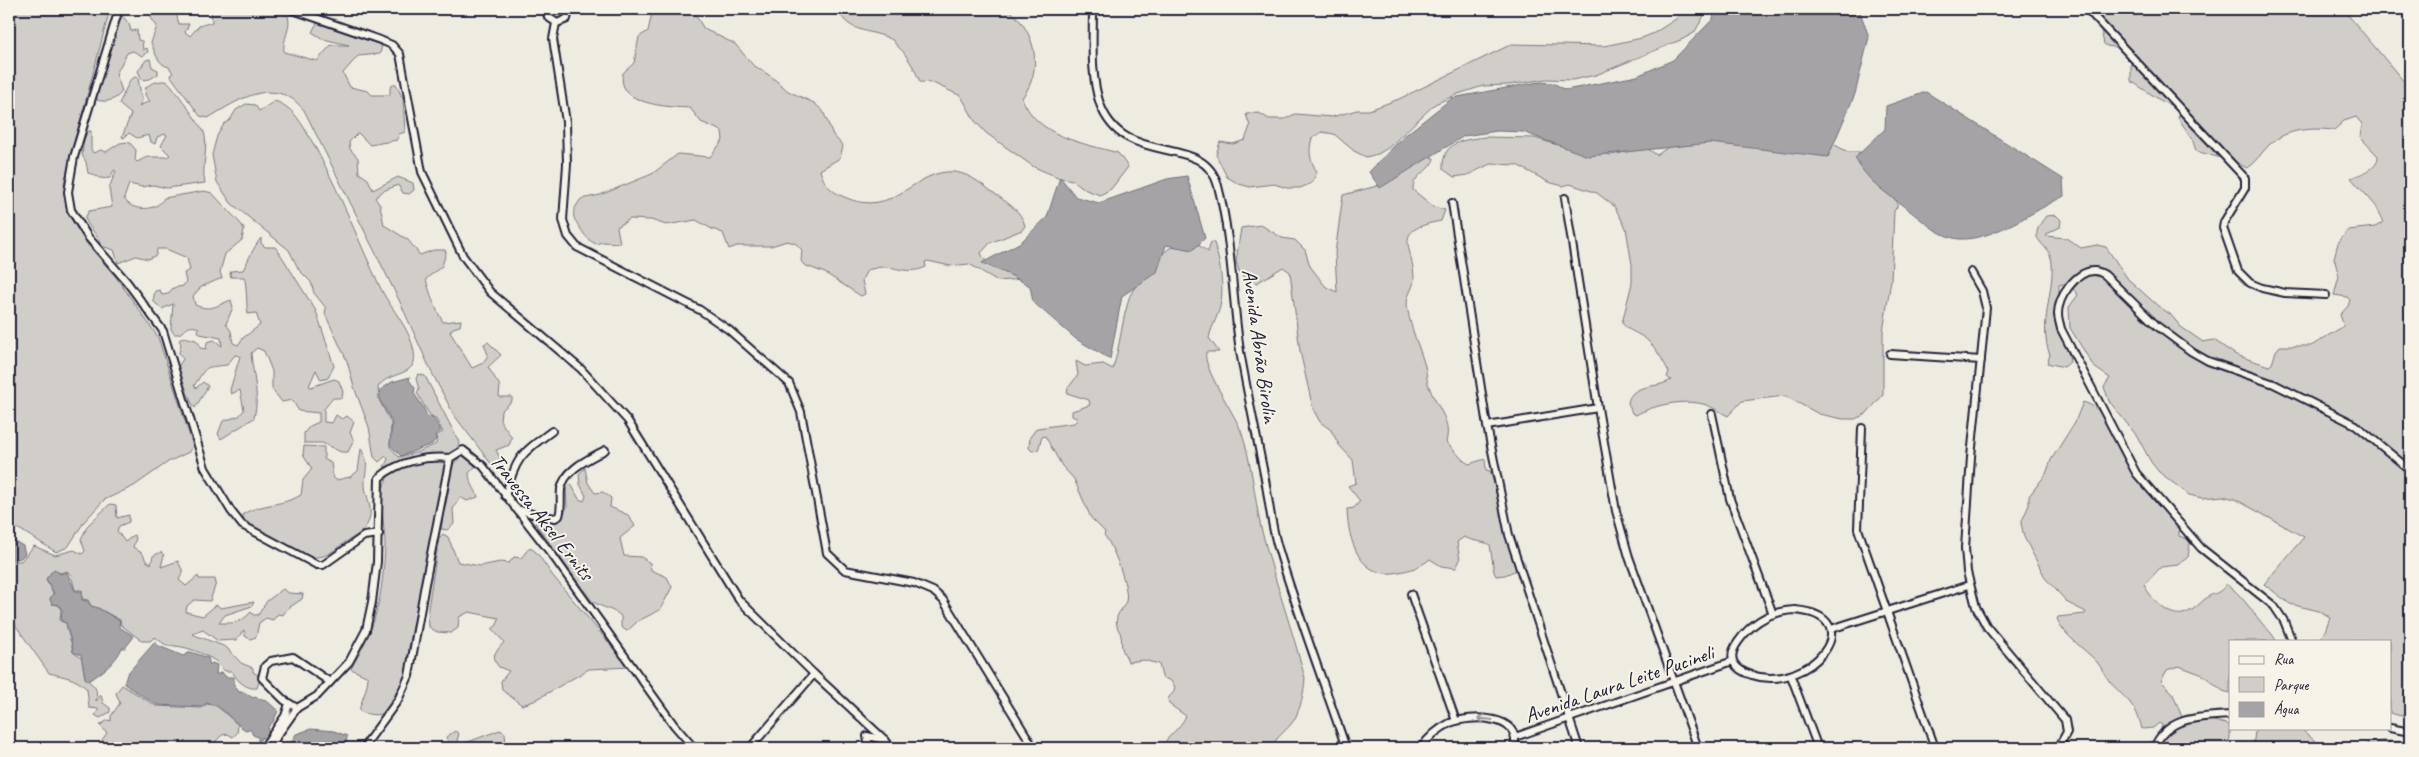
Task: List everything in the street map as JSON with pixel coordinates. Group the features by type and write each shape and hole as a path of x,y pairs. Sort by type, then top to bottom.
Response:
{"street":[{"path":"119,9 74,157 68,192 71,210 88,237 127,282 163,331 205,468 231,511 242,524 317,565 323,565 364,536 379,534"},
{"path":"290,9 380,40 392,45 400,54 422,172 463,256 490,292 580,368 628,421 738,600 886,741 891,748"},
{"path":"546,9 548,17 556,23"},
{"path":"556,23 566,19 569,9"},
{"name":"Avenida Abrão Birolin","path":"1093,9 1096,86 1100,104 1108,120 1117,132 1133,142 1192,156 1212,168 1218,186 1232,267 1240,350 1278,549 1346,748"},
{"path":"2087,9 2244,178 2245,188 2224,222 2223,228 2238,271 2250,283 2262,288 2299,294 2326,295"},
{"path":"556,23 553,39 566,122 567,164 563,220 568,236 577,247 700,310 729,330 789,383 801,412 827,553 845,570 914,582 933,591 943,600 1034,748"},
{"path":"1565,198 1598,408 1623,541 1698,748"},
{"path":"1452,203 1487,426 1512,548 1579,748"},
{"path":"2292,640 2284,621 2274,606 2201,548 2136,473 2061,329 2058,313 2061,301 2067,290 2076,280 2087,273 2095,271 2105,275 2156,326 2192,352 2222,367 2241,371 2274,384 2356,425 2410,470"},
{"path":"1971,272 1982,291 1986,303 1965,542 1969,585 1981,617 1994,637 2063,715 2067,732 2058,748"},
{"path":"1890,354 1981,360"},
{"path":"1487,426 1598,408"},
{"path":"1712,414 1730,499 1772,614"},
{"path":"1862,428 1857,524 1886,611 1936,748"},
{"path":"505,496 515,463 523,452 552,431"},
{"name":"Travessa Aksel Ernits","path":"450,458 463,450 474,456 558,564 674,725 694,748"},
{"path":"514,508 532,514 555,518 559,516 562,486 568,474 605,450"},
{"path":"271,748 277,736 297,708 316,696 349,662 366,630 372,602 379,534 380,478 389,469 405,463 423,459 450,458 409,676 398,700 363,748"},
{"path":"1831,629 1969,585"},
{"path":"1411,594 1456,721"},
{"name":"Avenida Laura Leite Pucineli","path":"1795,610 1810,613 1825,619 1831,629 1830,642 1818,658 1806,669 1791,676 1776,679 1761,678 1742,671 1733,661 1733,650 1741,637 1758,621 1772,614 1795,610"},
{"path":"297,708 289,704 268,686 262,678 264,666 272,661 293,657 330,682"},
{"name":"Avenida Laura Leite Pucineli","path":"1515,737 1733,661"},
{"path":"750,748 814,674"},
{"path":"1791,676 1818,748"},
{"path":"263,748 285,716 289,704"},
{"path":"2154,748 2164,733 2174,724 2199,717 2229,715"},
{"name":"Avenida Laura Leite Pucineli","path":"1421,748 1435,733 1456,721 1479,718 1494,720 1509,727 1515,737 1514,748"},
{"path":"2392,728 2410,732"},
{"path":"869,748 867,736 886,741"}],"green space":[{"path":"9,9 110,9 64,183 67,212 87,244 116,277 158,337 193,446 189,452 168,462 134,486 104,500 84,522 68,547 56,552 19,529 9,527"},
{"path":"152,9 169,9 176,13 179,24 189,24 185,32 190,36 199,26 212,22 211,9 274,9 288,16 289,20 284,52 317,61 331,45 349,45 323,39 312,32 317,23 382,45 380,54 358,56 343,73 350,87 368,91 372,95 390,95 390,88 393,84 396,84 403,99 405,132 399,134 397,140 370,145 358,133 349,142 350,149 358,158 359,173 368,179 373,190 398,177 413,183 414,190 409,194 403,193 398,185 383,191 375,198 380,205 384,225 408,240 420,255 434,250 445,250 446,253 442,266 426,279 433,301 443,322 461,320 460,326 453,328 450,332 472,368 483,363 488,355 484,344 488,342 501,355 488,367 500,386 499,397 512,397 512,401 501,411 500,420 512,438 509,445 496,450 501,460 501,467 492,465 454,415 304,110 289,97 268,92 247,97 208,118 200,116 170,75 173,73 169,67 162,64 151,43 157,26 151,18"},
{"path":"653,9 692,9 704,29 735,44 753,65 772,77 788,91 814,103 823,111 833,135 843,146 840,158 820,170 826,184 839,195 862,202 877,202 891,198 927,177 940,173 961,173 983,185 1015,209 1025,226 1022,230 990,243 981,253 987,263 996,269 1019,273 1023,279 998,281 969,264 950,266 928,261 925,262 926,267 914,270 883,267 867,270 862,280 865,294 861,296 825,273 804,265 801,261 802,250 795,243 787,241 771,246 737,246 729,249 723,233 696,220 666,225 651,220 630,219 617,227 620,243 602,242 596,244 591,241 584,234 574,217 575,209 581,199 600,195 652,174 678,154 710,157 723,140 722,131 701,122 690,108 657,105 635,98 627,92 623,84 623,73 634,63 639,37 648,31"},
{"path":"838,9 967,9 974,13 980,13 984,9 1008,9 1025,28 1031,39 1034,51 1033,75 1029,87 1022,98 1029,111 1038,122 1062,136 1118,153 1128,167 1111,189 1100,195 1086,190 1073,180 1060,178 1034,167 986,133 975,121 961,96 933,83 920,82 909,60 894,41 848,23"},
{"path":"1684,9 1708,9 1694,33 1683,39 1596,75 1572,80 1546,79 1508,85 1483,86 1458,94 1435,104 1388,148 1378,154 1366,157 1354,151 1334,134 1322,132 1312,138 1310,148 1311,160 1317,172 1312,183 1300,188 1287,188 1274,184 1250,187 1239,184 1227,177 1216,155 1220,142 1233,144 1245,140 1250,126 1246,114 1259,113 1269,119 1285,119 1295,114 1332,117 1357,110 1369,110 1399,99 1512,44 1604,46 1642,38 1654,33 1676,19"},
{"path":"2091,9 2343,9 2410,89 2410,710 2401,716 2392,714 2392,640 2319,640 2325,631 2330,617 2319,611 2290,604 2264,584 2304,537 2235,499 2223,496 2202,498 2189,495 2159,472 2151,462 2137,436 2109,401 2104,387 2110,378 2094,367 2070,328 2069,307 2078,295 2068,283 2059,285 2059,315 2062,336 2070,362 2064,367 2047,363 2050,355 2047,344 2046,321 2052,263 2047,250 2037,237 2040,225 2046,216 2056,215 2061,220 2060,227 2046,236 2066,238 2081,248 2097,245 2106,247 2128,279 2158,306 2170,314 2181,327 2203,342 2214,340 2236,355 2269,366 2272,364 2276,351 2280,346 2311,346 2344,326 2340,315 2348,306 2350,300 2347,297 2334,295 2339,276 2334,258 2338,243 2348,230 2375,227 2384,222 2376,206 2351,178 2372,168 2378,156 2360,137 2362,124 2356,117 2344,121 2334,130 2309,129 2284,135 2269,145 2247,168 2235,162 2196,151 2192,138 2178,118 2181,110 2163,102 2131,81 2131,60 2120,48 2104,44 2099,21"},
{"path":"121,14 129,24 131,31 137,30 138,40 142,41 143,50 147,48 148,52 142,56 133,51 127,53 116,74 122,91 111,100 97,100 96,93"},
{"path":"150,59 152,67 158,70 158,74 150,79 142,80 138,71 146,60"},
{"path":"135,77 138,78 142,101 139,106 150,101 145,95 146,87 157,82 168,82 204,132 206,145 205,183 167,188 153,185 142,187 129,184 124,198 127,203 137,208 150,208 161,203 164,198 204,191 212,193 241,224 244,229 242,240 225,254 220,272 222,278 201,287 193,296 195,305 205,308 214,307 231,300 233,307 226,324 231,331 233,343 238,345 243,338 260,325 256,313 248,314 244,277 231,277 231,271 243,270 261,238 261,243 265,247 275,247 316,311 334,366 328,378 321,380 316,370 309,386 311,387 334,379 339,381 343,392 342,398 333,398 324,409 324,422 332,423 336,415 342,419 347,416 354,422 350,433 354,440 348,452 341,452 322,443 304,443 304,433 310,426 319,422 319,413 299,411 292,400 282,402 272,389 272,371 264,351 257,348 251,353 256,393 254,418 221,439 218,434 223,421 239,416 244,410 240,390 231,394 230,390 240,356 235,355 227,365 210,367 204,370 194,386 196,388 203,382 208,386 195,408 178,367 183,359 179,353 181,344 179,340 184,337 196,340 200,348 206,349 207,342 214,340 222,346 221,338 200,334 199,328 193,327 179,334 174,334 171,329 173,304 162,309 153,301 155,291 160,290 162,295 168,294 173,288 183,286 186,282 184,273 190,270 187,258 166,249 157,249 156,255 148,259 136,256 118,263 114,250 101,246 87,222 85,218 89,211 112,207 109,188 116,171 114,170 110,178 100,178 88,173 86,162 82,155 84,139 88,131 91,131 91,149 93,153 101,150 106,152 120,143 129,142 136,150 135,160 137,162 147,157 167,157 170,155 161,146 167,135 165,134 157,137 155,144 151,142 149,135 137,138 129,133 124,138 122,137 131,114 119,104 130,80"},
{"path":"275,101 284,105 294,114 315,146 382,291 405,328 412,344 414,360 412,366 408,370 389,378 378,387 379,400 391,423 390,447 399,457 418,452 436,444 437,435 443,432 436,419 429,414 417,393 419,389 416,379 418,374 425,376 459,442 458,447 453,453 435,455 384,467 388,459 386,456 379,462 374,457 369,427 354,387 347,361 325,314 326,308 314,293 311,282 299,270 289,250 231,203 217,182 212,155 217,136 224,124 230,120 236,110 246,104 255,105 259,111"},
{"path":"1485,137 1535,138 1554,144 1611,155 1646,148 1657,155 1675,142 1833,144 1848,152 1861,152 1897,196 1897,207 1894,211 1891,280 1883,332 1883,395 1866,414 1855,419 1843,419 1819,414 1785,396 1742,401 1728,416 1706,405 1686,402 1659,406 1636,415 1632,413 1628,403 1634,392 1671,380 1667,377 1669,372 1651,344 1622,323 1632,283 1632,265 1626,228 1614,206 1597,193 1570,184 1563,186 1548,182 1517,165 1490,164 1468,175 1454,177 1443,169 1446,153 1450,147 1469,139"},
{"path":"1429,157 1434,158 1430,166 1416,180 1413,190 1434,207 1445,210 1441,221 1415,229 1410,234 1408,240 1414,282 1407,300 1408,311 1425,366 1429,386 1443,414 1447,427 1446,442 1469,464 1485,459 1486,470 1490,471 1515,550 1526,566 1505,575 1496,576 1494,572 1490,545 1464,537 1457,542 1460,560 1456,568 1441,566 1430,559 1411,569 1386,573 1375,570 1359,556 1350,534 1347,509 1354,508 1360,501 1348,486 1356,483 1353,460 1339,445 1331,430 1320,422 1313,409 1300,351 1290,272 1283,267 1257,283 1245,279 1239,271 1236,261 1241,228 1261,225 1282,238 1295,240 1305,250 1310,266 1326,287 1337,292 1335,253 1343,195 1377,186 1412,164"},
{"path":"1211,242 1214,243 1218,259 1222,297 1209,338 1219,352 1206,352 1206,359 1213,379 1241,431 1245,443 1261,528 1305,678 1302,700 1296,715 1272,748 1161,748 1186,716 1169,704 1168,698 1173,693 1175,687 1171,681 1162,677 1159,664 1143,660 1128,662 1116,622 1125,604 1127,595 1116,556 1104,535 1105,532 1091,518 1074,479 1062,466 1045,436 1042,437 1038,450 1032,451 1029,448 1030,437 1037,428 1074,423 1078,419 1072,416 1072,411 1090,405 1089,400 1067,393 1068,388 1078,375 1076,361 1085,366 1103,364 1113,369 1129,298 1153,263 1170,248 1183,244 1196,243 1208,252"},
{"path":"2083,402 2093,406 2100,412 2112,429 2135,475 2179,527 2179,536 2188,539 2190,543 2188,557 2178,565 2161,567 2144,585 2151,596 2167,611 2180,614 2192,610 2227,584 2245,602 2275,640 2229,640 2229,693 2223,691 2203,675 2179,666 2167,670 2161,681 2172,692 2182,717 2194,720 2206,719 2229,725 2230,738 2226,748 2156,748 2162,725 2159,723 2153,728 2142,729 2137,713 2130,702 2110,682 2097,662 2065,631 2057,619 2058,617 2085,614 2086,612 2068,603 2046,579 2024,537 2021,523 2029,505 2029,496 2046,474 2051,460 2075,422"},
{"path":"304,446 324,447 324,459 331,463 333,477 336,480 350,477 358,471 361,449 366,459 365,486 370,507 369,520 362,531 321,557 297,554 287,550 267,538 243,518 243,514 250,510 294,499 301,495 303,480 312,469 303,455"},
{"path":"463,455 474,460 475,467 469,473 469,476 478,497 467,501 460,497 453,509 454,524 447,530 441,529 450,467"},
{"path":"446,460 409,647 406,674 385,713 375,715 359,711 368,677 351,669 371,628 380,597 385,545 382,500 385,483 388,477 399,468"},
{"path":"585,468 588,483 595,493 603,492 611,498 610,507 628,515 635,526 620,538 624,556 641,557 650,563 651,570 667,577 672,587 660,610 638,621 627,631 621,627 621,616 592,601 535,523 538,520 553,522 561,520 567,507 566,487 571,484 579,499 584,501 586,496 580,484 579,474"},
{"path":"110,504 116,505 117,518 129,515 129,522 119,526 117,531 125,542 134,535 136,538 133,547 143,554 146,561 151,564 153,556 161,552 164,555 161,567 178,561 183,572 179,580 186,586 198,576 199,579 215,579 216,583 210,601 194,600 187,606 186,612 203,616 216,605 221,608 254,602 252,606 225,615 219,623 232,623 240,621 251,612 253,615 258,615 267,601 283,589 289,593 303,594 302,599 287,609 283,615 278,614 273,620 266,618 259,623 256,637 250,639 245,636 244,630 236,640 218,641 203,630 192,634 226,647 241,663 253,668 253,672 258,675 259,682 257,688 246,686 236,678 232,671 225,671 217,662 200,653 187,648 167,646 155,637 150,641 142,641 121,625 120,620 91,606 88,600 82,599 82,590 75,590 71,575 67,571 60,573 54,569 46,579 53,593 50,599 52,604 59,605 61,610 60,621 66,623 73,652 82,659 85,678 96,690 96,701 101,695 103,703 110,708 110,712 100,718 95,715 99,709 89,708 87,689 83,685 74,680 49,673 9,616 9,561 21,561 34,546 55,555 74,550 82,554 85,551 81,539 88,525"},
{"path":"443,534 448,537 458,562 480,566 500,562 509,563 514,557 521,558 530,547 537,553 553,576 629,667 589,669 534,701 522,705 502,690 501,681 509,671 499,667 494,660 495,653 504,642 492,629 497,625 499,618 469,612 459,617 458,628 451,633 437,632 429,627 428,608 439,538"},
{"path":"122,685 156,706 201,708 207,704 217,706 238,725 237,733 233,737 228,734 222,735 216,741 218,745 230,744 231,747 102,748 102,740 107,733 100,725 108,720 111,721 111,716 120,703 116,693"},
{"path":"500,730 505,733 506,745 503,748 446,748 450,745 446,737 455,731 459,734 457,740 460,745"},
{"path":"2302,730 2323,748 2253,748 2255,731"},
{"path":"2382,741 2410,742 2410,748 2362,748 2368,743"}],"water":[{"path":"1715,9 1859,9 1869,37 1855,94 1828,157 1710,143 1588,156 1523,132 1497,131 1464,136 1380,188 1369,172 1403,137 1452,98 1539,82 1553,83 1566,90 1637,76 1673,60 1713,19"},
{"path":"1926,92 2063,179 2064,196 2013,224 1972,238 1952,238 1924,222 1878,186 1866,174 1855,158 1885,129 1886,106"},
{"path":"1187,176 1205,238 1193,250 1166,245 1157,272 1122,296 1110,359 1076,339 1033,302 1030,286 982,263 1021,242 1047,217 1060,177 1076,197 1099,203 1167,179"},
{"path":"410,377 409,380 415,388 414,393 426,415 434,419 441,431 435,435 436,439 432,444 401,456 390,445 392,422 380,400 380,390 392,382"},
{"path":"9,538 23,546 25,554 20,558 9,558"},
{"path":"54,569 60,574 67,572 75,591 82,591 82,600 88,601 91,606 120,621 119,627 132,635 133,638 125,648 122,648 108,667 88,681 85,678 81,655 73,652 66,623 61,621 62,610 59,605 52,604 50,599 54,593 46,579"},
{"path":"155,642 159,646 183,656 191,652 208,658 210,665 212,663 217,665 216,674 220,674 221,671 226,677 234,677 234,685 239,692 244,692 253,698 266,700 278,711 273,722 268,727 269,735 265,742 262,737 258,743 258,737 253,735 250,729 245,730 218,707 207,703 201,707 157,705 124,684 127,674"},
{"path":"311,729 334,731 347,736 346,748 288,748 296,734"}]}
